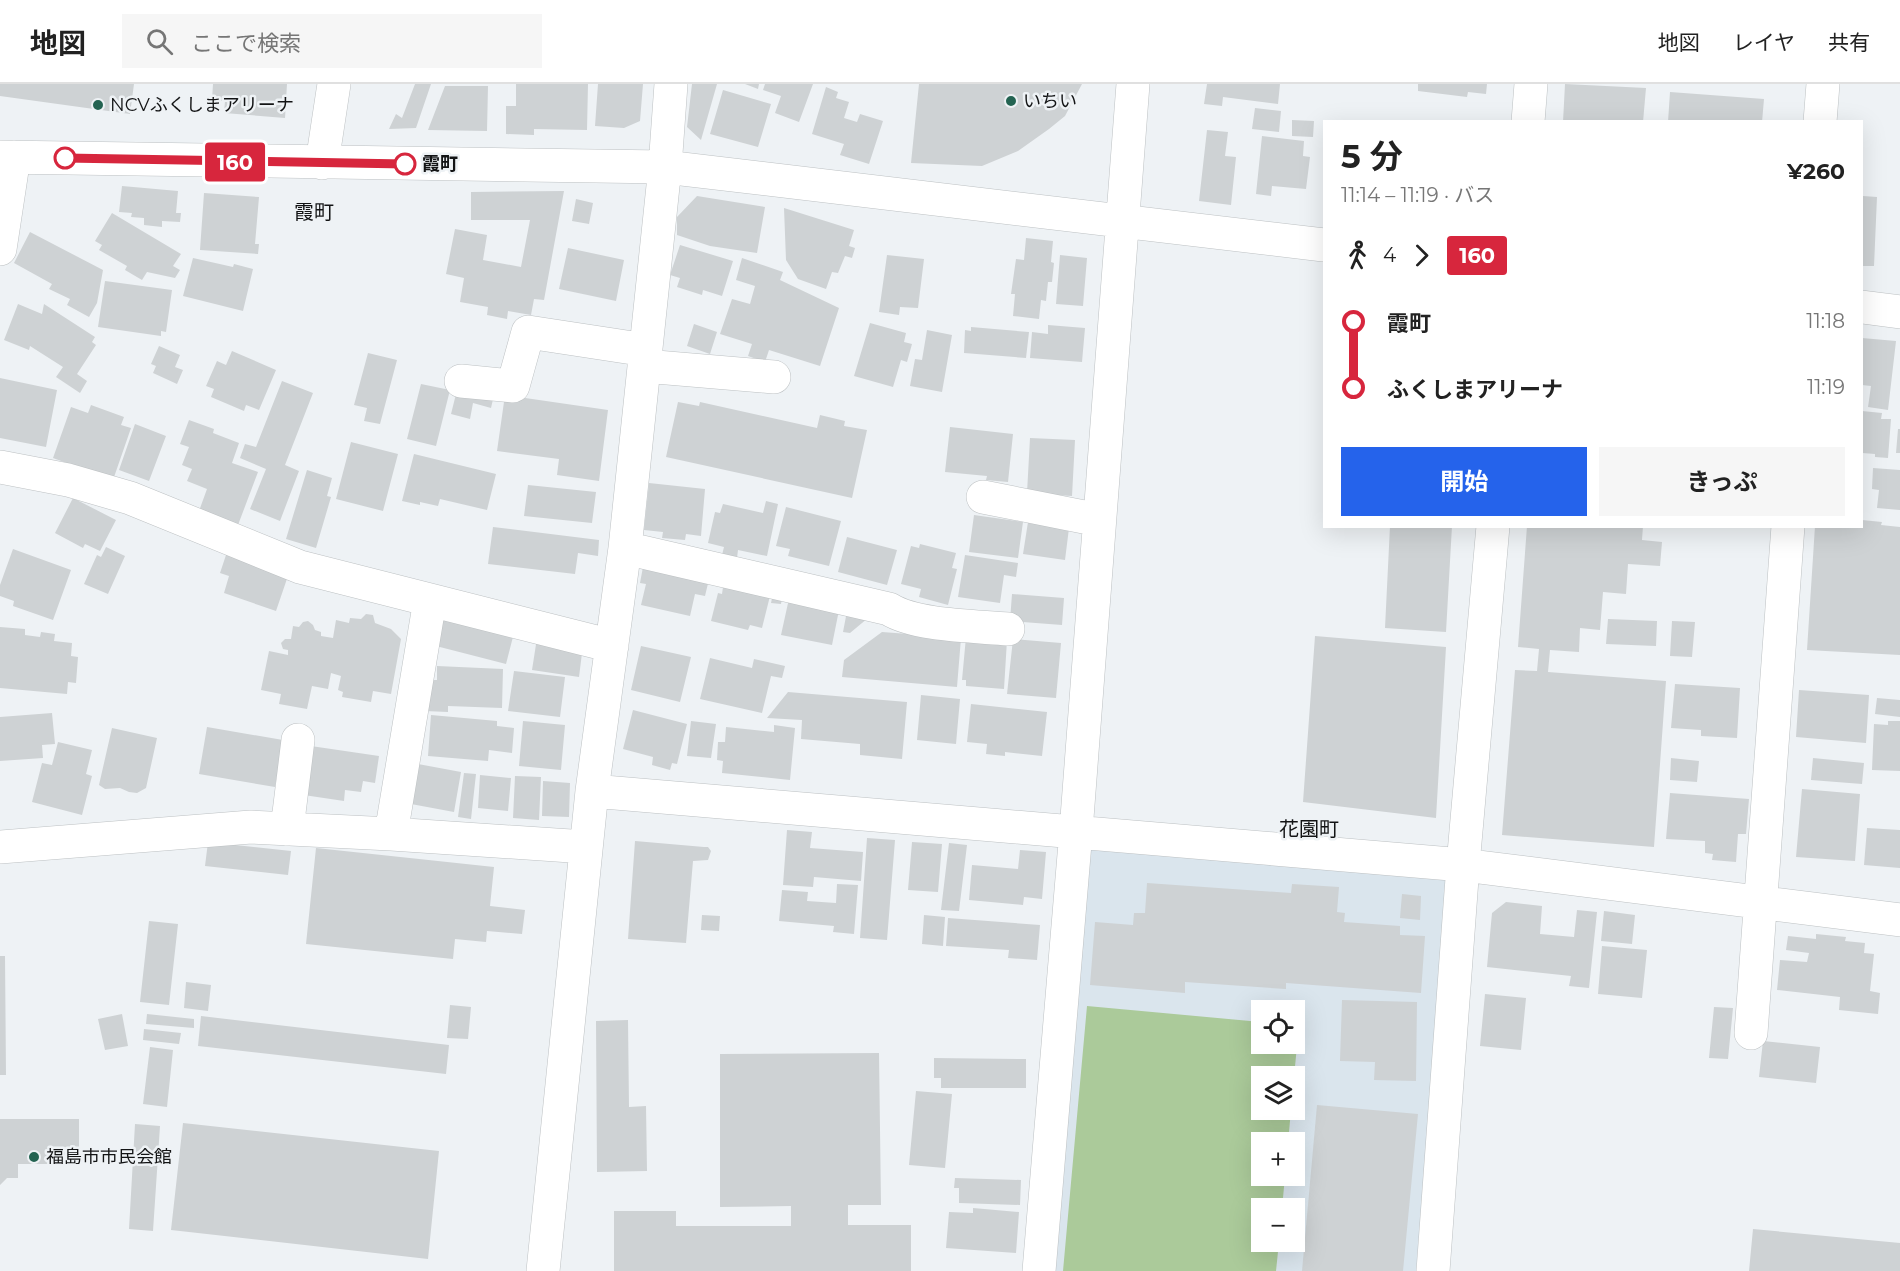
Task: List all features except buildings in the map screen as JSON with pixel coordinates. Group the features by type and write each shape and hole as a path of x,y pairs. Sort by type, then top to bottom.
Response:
{"street":[{"path":"322,163 334,84"},
{"path":"543,1271 592,791 625,548 665,167 671,84"},
{"path":"1039,1271 1076,831 1133,84"},
{"path":"1528,120 1531,84"},
{"path":"1820,120 1823,84"},
{"path":"0,249 7,157 665,167 1323,245"},
{"path":"1863,308 1900,312"},
{"path":"461,381 513,386 528,332 645,358 774,377"},
{"path":"0,467 68,480 130,498 300,567 612,646"},
{"path":"983,497 1099,520"},
{"path":"1433,1271 1463,865 1493,528"},
{"path":"1751,1033 1788,528"},
{"path":"625,548 889,609 906,616 935,622 1008,629"},
{"path":"391,834 430,600"},
{"path":"287,829 298,740"},
{"path":"592,791 1463,865 1900,920"},
{"path":"0,847 251,827 586,847"}],"shaded area":[{"path":"1083,840 1451,876 1416,1271 1051,1271"}],"green space":[{"path":"1087,1006 1251,1021 1251,1054 1296,1054 1295,1066 1251,1066 1251,1120 1290,1120 1289,1132 1251,1132 1251,1186 1284,1186 1283,1198 1251,1198 1251,1252 1278,1252 1276,1271 1063,1271"}],"bus line":[{"name":"160","path":"65,158 405,164"}],"place":[{"name":"いちい","path":"1011,101"},
{"name":"NCVふくしまアリーナ","path":"98,105"},
{"name":"霞町","path":"405,164"},
{"name":"福島市市民会館","path":"34,1157"}],"district":[{"name":"霞町","path":"314,212"},
{"name":"花園町","path":"1309,829"}]}
